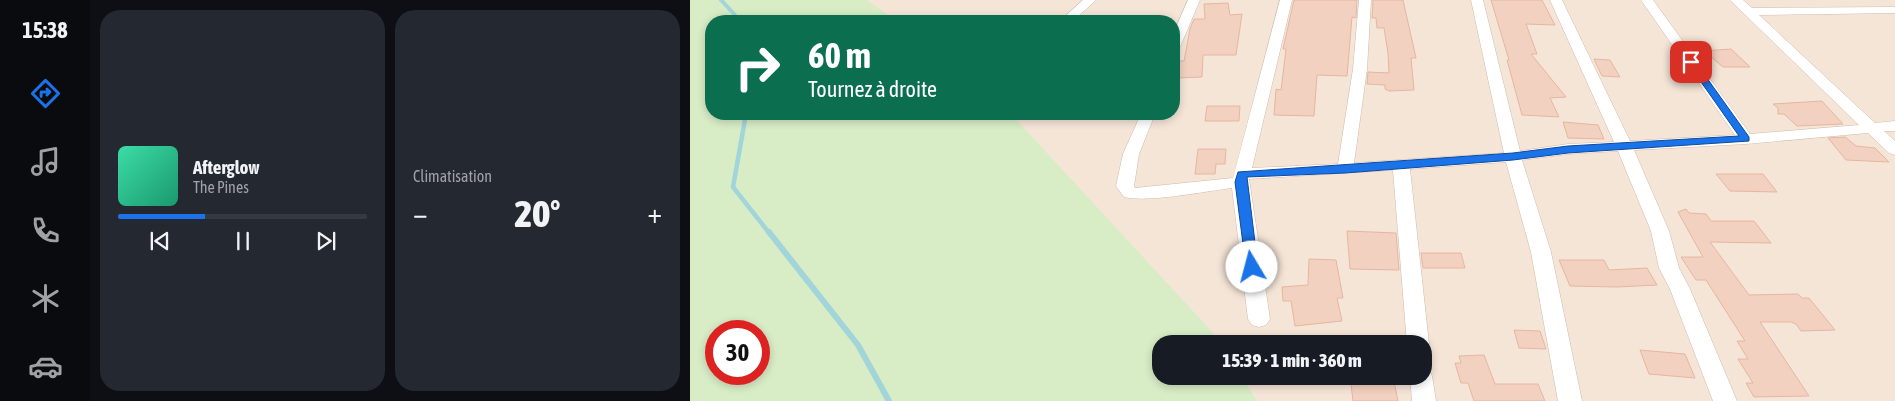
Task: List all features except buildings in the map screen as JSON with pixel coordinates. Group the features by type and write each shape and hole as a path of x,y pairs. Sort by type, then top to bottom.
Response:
{"street":[{"path":"1070,15 1090,0"},
{"path":"1180,30 1194,0"},
{"path":"1259,319 1241,178 1286,0"},
{"path":"1345,170 1360,69 1366,0"},
{"path":"1477,0 1513,157 1542,252 1570,401"},
{"path":"1556,0 1624,146 1660,231 1670,268 1725,401"},
{"path":"1647,0 1746,139"},
{"path":"1736,0 1895,150"},
{"path":"1750,12 1895,10"},
{"path":"1146,120 1128,164 1125,186 1130,192 1145,193 1241,178 1513,157 1568,150 1746,139 1895,126"},
{"path":"1401,165 1417,335"},
{"path":"1422,385 1424,401"}],"shaded area":[{"path":"857,0 1895,0 1895,401 1257,401 1247,385 1432,385 1432,335 1215,335 1014,120 1180,120 1180,15 880,15"}],"green space":[{"path":"690,0 867,0 888,15 705,15 705,120 1017,120 1215,335 1152,335 1152,385 1247,385 1257,401 690,401"}],"waterway":[{"path":"721,0 735,15"},
{"path":"745,120 733,187 770,234"},
{"path":"769,232 858,345 889,401"}],"route":[{"path":"1252,267 1240,182 1242,174 1345,170 1513,157 1568,150 1746,139 1691,62"}]}
